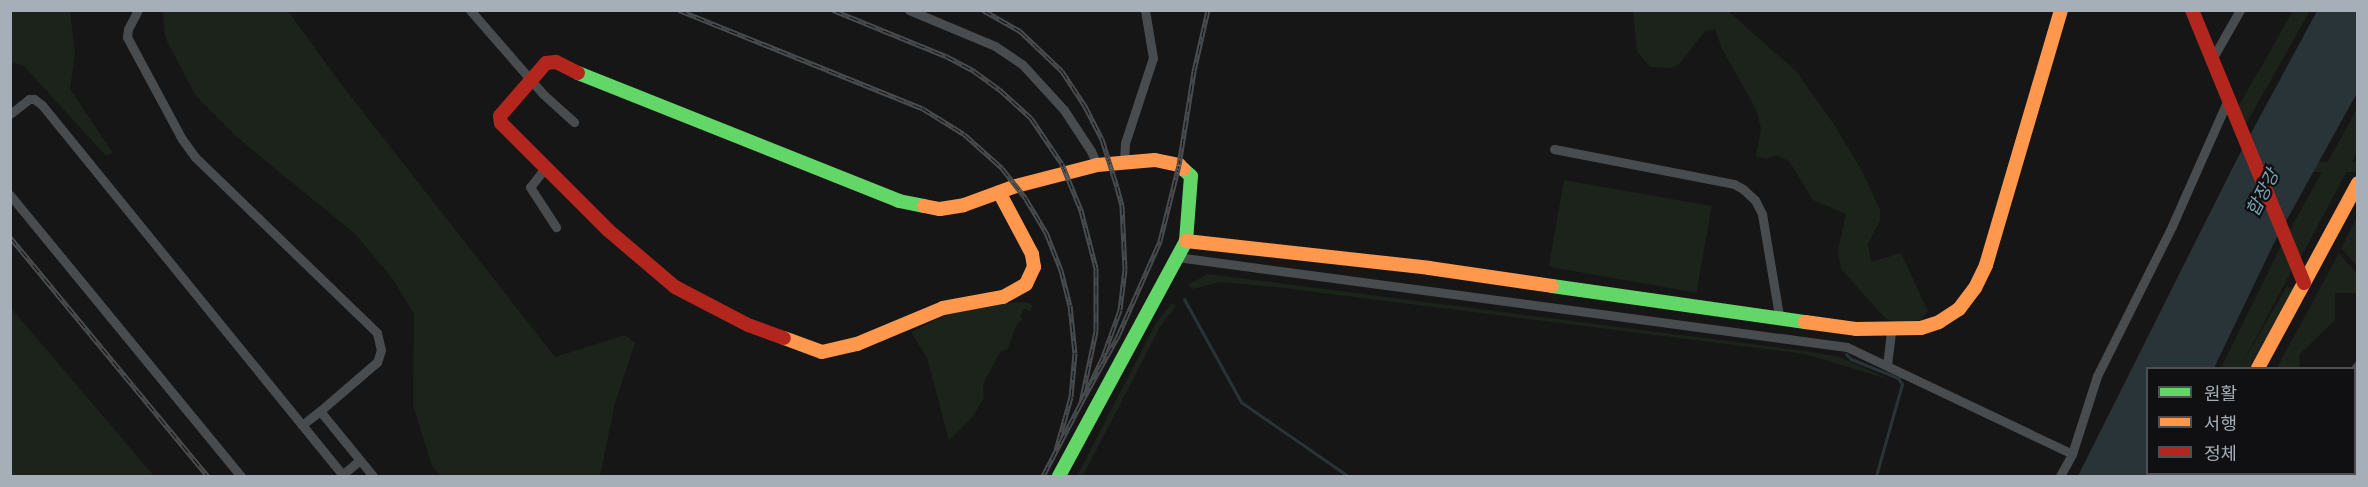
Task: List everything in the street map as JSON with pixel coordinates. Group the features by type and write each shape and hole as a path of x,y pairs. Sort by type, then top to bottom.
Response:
{"street":[{"path":"138,10 128,29 127,37 188,148 215,178 372,328 379,338 381,350 377,362 302,425"},
{"path":"470,10 531,79 574,122"},
{"path":"909,10 995,46 1022,64 1064,110 1091,151 1097,165"},
{"path":"1124,162 1125,143 1153,58 1152,45 1146,33 1145,10"},
{"path":"1186,241 1429,268 1779,316 1856,329 1891,331 1921,328 1939,322 1959,309 1975,288 1986,265 2061,10"},
{"path":"2192,10 2304,283"},
{"path":"2211,61 2240,10"},
{"path":"999,192 1032,254 1034,267 1026,284 1003,297 943,308 857,344 822,352 748,325 675,287 608,230 501,123 500,116 546,63 556,62 592,79 899,201 940,209 964,205 999,192 1097,165 1155,160 1179,165 1191,176 1186,241 1059,477"},
{"path":"10,114 29,99 34,99 42,105 343,476 360,460"},
{"path":"2060,477 2072,454 2097,376 2172,226 2228,102"},
{"path":"1554,149 1734,184 1743,189 1755,200 1762,214 1779,316"},
{"path":"545,168 530,187 556,227"},
{"path":"2259,367 2358,183"},
{"path":"10,195 242,477"},
{"path":"1177,257 1847,346 2072,454"},
{"path":"1887,365 1891,331"},
{"path":"320,411 373,477"}],"shaded area":[{"path":"11,10 70,11 75,54 70,89 113,153 106,156 23,65 11,63"},
{"path":"163,11 288,11 341,84 555,357 625,335 635,343 615,403 600,476 441,476 432,466 413,405 414,314 392,278 355,234 238,138 195,95 165,37"},
{"path":"1633,11 1728,11 1796,71 1835,126 1863,173 1880,210 1880,220 1868,244 1871,262 1901,253 1928,311 1921,320 1902,323 1886,319 1841,269 1838,250 1846,214 1813,200 1789,161 1776,155 1766,159 1756,156 1761,129 1756,109 1722,49 1715,29 1705,31 1680,63 1671,68 1650,67 1637,51"},
{"path":"2293,11 2310,11 2246,124 2237,109"},
{"path":"2357,109 2357,152 2300,259 2288,233"},
{"path":"2257,162 2357,162 2357,172 2257,172"},
{"path":"1564,180 1712,206 1696,293 1549,267"},
{"path":"2357,218 2358,265 2357,266 2341,248"},
{"path":"2282,244 2293,268 2241,367 2221,367"},
{"path":"2339,253 2357,274 2357,293 2335,293 2335,320 2299,355 2300,367 2278,367"},
{"path":"1208,274 1805,351 1840,357 1891,380 1805,354 1275,287 1220,282 1193,289 1188,285"},
{"path":"2287,286 2294,290 2249,367 2241,367 2240,367"},
{"path":"1016,302 1030,303 1031,311 1024,309 1020,317 1023,319 1017,324 1007,350 1000,352 983,384 984,398 973,416 949,440 927,358 911,332 947,314"},
{"path":"1172,303 1176,306 1160,327 1083,476 1077,476 1156,323"},
{"path":"11,308 154,476 11,476"}],"water":[{"name":"합장강","path":"2317,11 2357,11 2357,93 2275,241 2214,367 2146,367 2146,475 2161,475 2078,476 2237,159"}],"waterway":[{"path":"1184,299 1241,402 1348,476"},
{"path":"1846,354 1851,359 1898,378 1902,384 1876,476"}],"railway":[{"path":"679,10 922,108 964,134 1002,168 1026,199 1046,232 1061,270 1070,305 1075,353 1071,397 1056,450"},
{"path":"833,10 946,56 974,71 999,89 1031,118 1062,164 1081,210 1096,268 1096,331 1081,403 1043,476"},
{"path":"983,10 1020,31 1062,71 1085,106 1102,139 1122,206 1125,269 1120,310 1103,357 1081,403 1118,336 1160,241 1179,165 1194,71 1208,10"},
{"path":"10,237 208,476"}],"traffic: fast":[{"path":"578,73 899,201 924,206"},
{"path":"1059,476 1186,241 1191,176 1183,169"},
{"path":"1552,286 1805,322"}],"traffic: slow":[{"path":"1805,322 1856,329 1921,328 1939,322 1959,309 1975,288 1986,265 2061,10"},
{"path":"924,206 940,209 964,205 1016,186 1097,165 1155,160 1179,165 1183,169"},
{"path":"2259,367 2358,183"},
{"path":"784,338 822,352 857,344 943,308 1003,297 1026,284 1034,267 1032,254 999,192"},
{"path":"1186,241 1429,268 1552,286"}],"traffic: jam":[{"path":"2192,10 2304,283"},
{"path":"578,73 556,62 546,63 500,116 501,123 608,230 675,287 748,325 784,338"}]}
